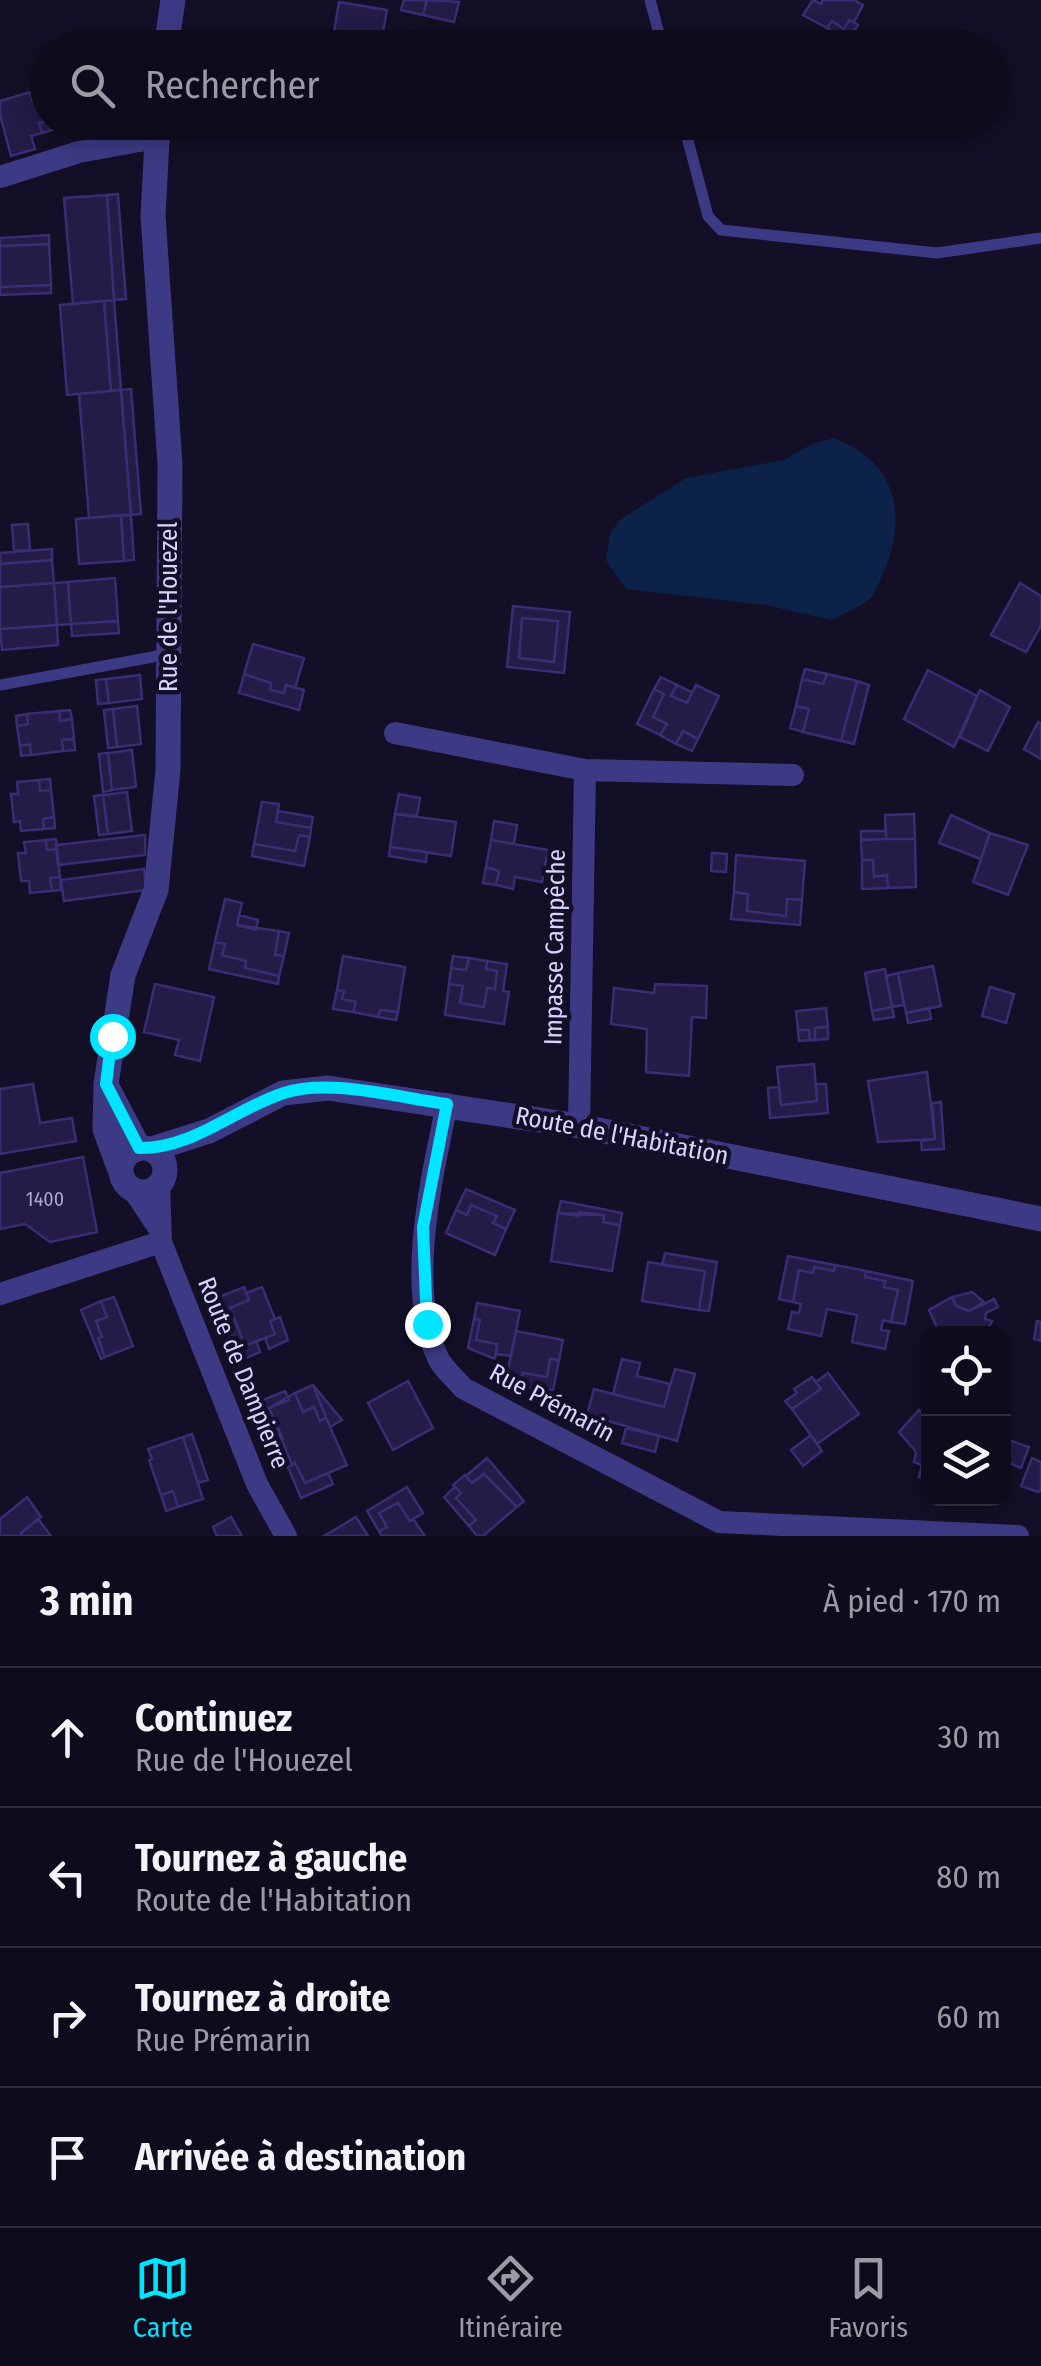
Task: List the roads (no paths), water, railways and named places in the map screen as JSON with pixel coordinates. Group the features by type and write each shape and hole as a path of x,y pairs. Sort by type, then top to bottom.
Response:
{"street":[{"path":"168,30 172,0"},
{"path":"0,176 122,140"},
{"name":"Rue de l'Houezel","path":"145,1168 106,1084 123,975 156,890 168,770 170,464 153,216 157,140"},
{"path":"395,733 586,770 793,775"},
{"name":"Impasse Campêche","path":"579,1126 586,770"},
{"name":"Route de l'Habitation","path":"145,1168 283,1093 328,1088 579,1126 1041,1219"},
{"name":"Rue Prémarin","path":"447,1104 423,1227 427,1324 440,1361 463,1388 720,1529 1018,1536"},
{"name":"Route de Dampierre","path":"145,1168 159,1234 257,1484 286,1536"},
{"path":"0,1294 159,1234"}],"lane":[{"path":"650,0 658,30"},
{"path":"688,140 708,216 721,230 937,253 1041,238"},
{"path":"0,685 169,654"}],"water":[{"path":"833,438 871,460 891,492 895,511 891,552 878,584 873,595 854,609 832,620 765,605 626,589 606,561 610,533 621,519 686,478 784,460 812,444"}]}
